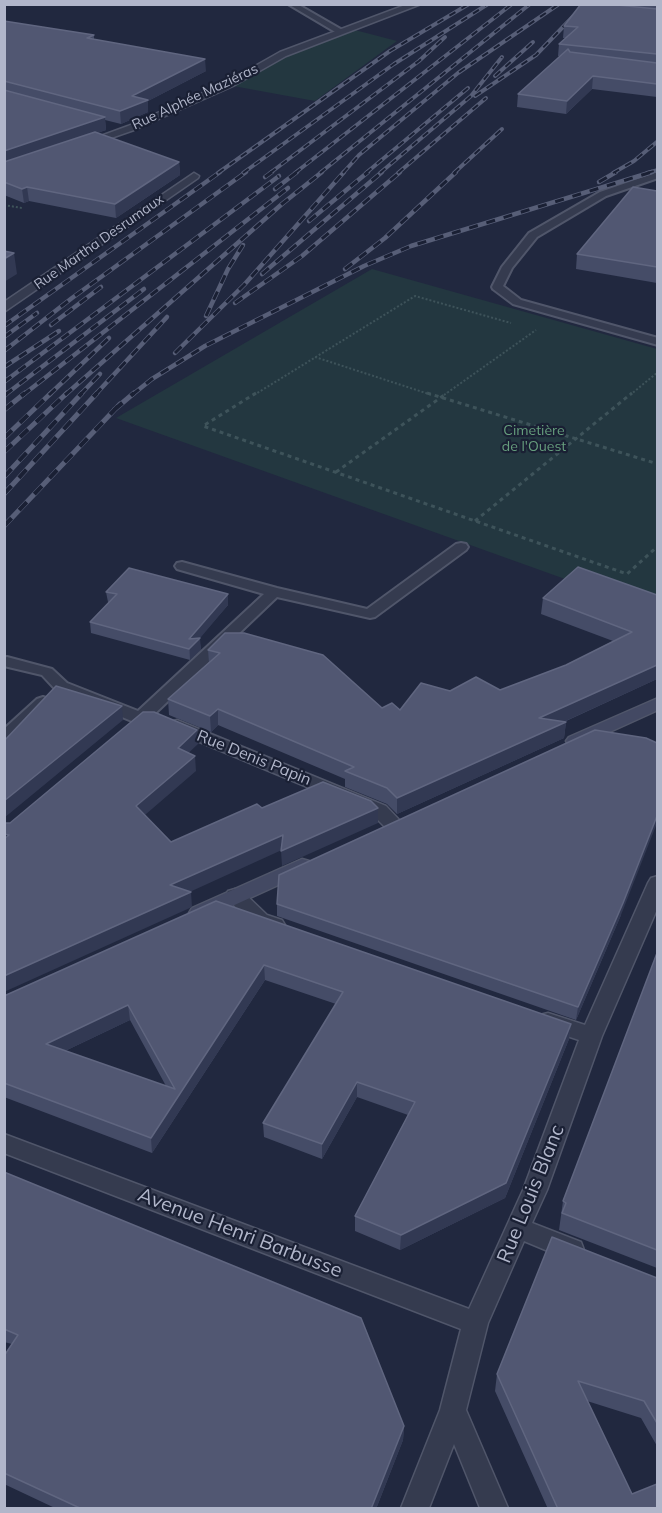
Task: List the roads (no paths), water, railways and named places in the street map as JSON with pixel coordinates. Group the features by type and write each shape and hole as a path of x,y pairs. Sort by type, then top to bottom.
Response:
{"street":[{"name":"Rue Alphée Maziéras","path":"70,149 124,130 219,90 283,54 417,4"},
{"path":"103,124 124,130"},
{"name":"Rue Martha Desrumaux","path":"4,308 194,176"},
{"path":"556,750 657,704"},
{"path":"122,733 140,718"},
{"name":"Rue Denis Papin","path":"140,718 158,719 368,805 379,810 393,824"},
{"path":"372,833 413,815"},
{"path":"181,921 320,857"},
{"name":"Rue Louis Blanc","path":"416,1509 453,1410 475,1323 519,1228 591,1036 657,883"},
{"path":"235,896 260,920 294,932"},
{"path":"525,1013 591,1036"},
{"name":"Avenue Henri Barbusse","path":"4,1143 475,1323"},
{"path":"519,1228 591,1257"},
{"path":"453,1410 494,1509"}],"lane":[{"path":"291,4 340,31"},
{"path":"656,340 518,302 497,287 507,267 533,235 603,194 657,175"},
{"path":"182,566 274,592 370,614 461,547"},
{"path":"7,662 47,672 61,686 140,718 274,592"},
{"path":"4,738 61,686"}],"railway":[{"path":"218,173 390,51 469,4"},
{"path":"243,173 394,64 488,4"},
{"path":"295,173 512,4"},
{"path":"320,173 530,4"},
{"path":"343,173 359,155 458,73 559,4"},
{"path":"475,96 536,55 585,4"},
{"path":"270,173 419,61 445,37"},
{"path":"495,76 533,42"},
{"path":"380,173 471,96 502,57"},
{"path":"366,173 468,88"},
{"path":"398,173 486,98"},
{"path":"454,173 502,129"},
{"path":"613,173 634,161 658,141"},
{"path":"647,173 658,170"},
{"path":"4,326 220,172"},
{"path":"4,351 72,298 246,172"},
{"path":"265,177 272,172"},
{"path":"275,189 297,172"},
{"path":"65,395 282,204 322,172"},
{"path":"175,353 244,285 344,172"},
{"path":"309,221 368,172"},
{"path":"262,274 382,172"},
{"path":"235,303 302,256 400,172"},
{"path":"345,269 385,238 456,172"},
{"path":"599,182 616,172"},
{"path":"132,395 152,379 205,346 364,266 411,246 652,172"},
{"path":"4,382 279,176"},
{"path":"23,395 288,188"},
{"path":"206,316 228,269 243,245"},
{"path":"51,325 101,287"},
{"path":"5,395 144,289"},
{"path":"4,337 37,313"},
{"path":"95,395 167,317"},
{"path":"4,367 59,331"},
{"path":"49,395 109,338"},
{"path":"80,395 100,374"},
{"path":"4,410 25,393"},
{"path":"4,438 51,393"},
{"path":"4,452 67,393"},
{"path":"4,477 82,393"},
{"path":"4,494 97,393"},
{"path":"116,409 134,393"},
{"path":"116,409 120,404"},
{"path":"4,526 116,409"}],"park label":[{"name":"Cimetière de l'Ouest","path":"534,439"}]}
